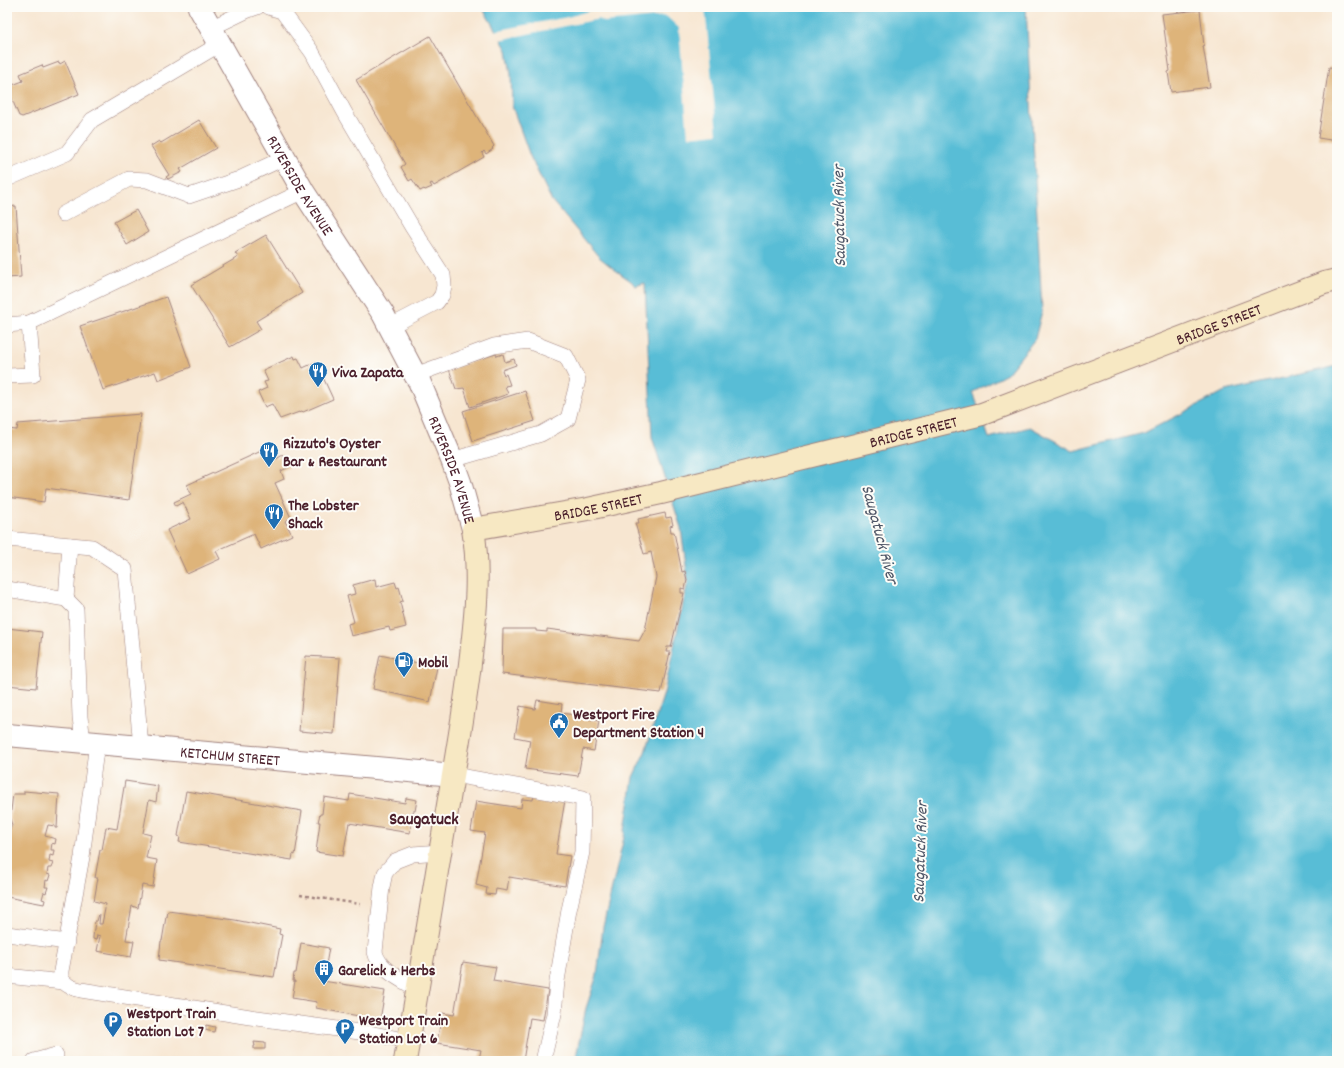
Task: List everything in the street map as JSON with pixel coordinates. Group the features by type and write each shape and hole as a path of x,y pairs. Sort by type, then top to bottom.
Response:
{"main road":[{"name":"BRIDGE STREET","path":"473,529 588,509 661,493 982,414 1324,283 1337,280"},
{"name":"RIVERSIDE AVENUE","path":"407,1051 467,690 475,624 478,571 477,550 473,529"}],"street":[{"name":"RIVERSIDE AVENUE","path":"199,7 303,191 383,314 414,375 419,381 452,460 473,529"},
{"name":"KETCHUM STREET","path":"7,735 454,775"}],"lane":[{"path":"7,179 67,153 92,120 215,36 246,11 257,7"},
{"path":"268,7 282,11 312,52 345,113 412,227 443,275 444,286 442,295 437,302 389,327"},
{"path":"63,214 129,179 147,180 189,196 239,179 284,158"},
{"path":"7,325 29,323 303,191"},
{"path":"7,376 34,375 29,323"},
{"path":"414,375 494,346 528,341 566,356 578,380 568,419 541,434 452,460"},
{"path":"7,540 92,547 126,569 141,747"},
{"path":"66,599 70,545"},
{"path":"7,590 66,599 76,609 80,717 90,742 82,857 61,978 63,982 69,987 81,990 250,1017 374,1034 407,1051"},
{"path":"454,775 583,798 582,852 569,910 557,981 554,1014 543,1061"},
{"path":"417,989 391,972 377,960 375,952 382,887 385,873 396,861 413,854 440,852"},
{"path":"7,934 67,942"},
{"path":"7,976 63,982"},
{"path":"34,1061 56,1056"}],"path":[{"path":"300,895 380,908"}],"water":[{"name":"Saugatuck River","path":"482,7 1026,7 1042,311 1035,339 1007,374 973,392 989,438 1030,427 1073,451 1144,433 1225,391 1337,366 1337,1061 575,1061 586,1008 597,975 603,927 624,837 633,777 645,752 664,693 688,581 681,528 652,437 645,283 635,286 632,282 599,257 552,201 530,156 512,106 511,74 507,50"}],"pier":[{"path":"602,7 705,7 717,134 688,137 679,28 666,16 604,22 599,19 499,40 494,31 568,17"}],"building":[{"path":"1200,10 1203,46 1210,87 1171,92 1168,72 1170,71 1162,14"},
{"path":"430,36 494,146 492,148 493,149 486,154 484,151 482,153 484,157 434,186 432,183 430,184 432,187 420,191 412,179 409,181 401,167 405,164 356,80"},
{"path":"65,61 79,94 22,117 19,116 7,87 23,81 20,74 42,65 43,68 59,62 60,64"},
{"path":"1329,67 1337,68 1337,141 1318,138"},
{"path":"199,120 216,148 180,169 182,172 168,179 166,177 169,175 151,146 159,141 161,143"},
{"path":"16,206 21,277 7,278 7,207"},
{"path":"136,210 148,232 127,245 114,222"},
{"path":"266,235 302,293 256,321 261,329 230,347 191,285 238,257 235,253"},
{"path":"166,297 191,367 158,380 155,372 103,390 80,326"},
{"path":"496,354 497,356 503,354 505,362 514,359 516,365 502,370 504,375 506,374 510,385 505,386 508,394 470,407 464,388 456,389 449,369"},
{"path":"294,356 295,359 298,358 303,368 316,362 333,399 303,412 302,411 280,419 272,404 265,407 258,392 267,388 264,382 268,381 263,370"},
{"path":"525,391 535,421 473,441 463,411"},
{"path":"141,414 129,500 46,488 44,502 7,497 7,429 17,430 18,424"},
{"path":"270,447 276,459 283,455 289,467 281,471 284,479 275,483 291,518 285,521 292,535 261,549 254,534 216,551 220,559 187,574 167,530 191,519 183,502 176,506 174,502 191,494 187,485"},
{"path":"665,513 666,518 671,517 673,525 670,526 671,532 674,532 682,572 685,571 687,580 685,589 681,588 681,593 684,593 671,647 667,647 666,652 670,652 661,693 502,674 503,629 536,629 536,631 547,632 547,629 639,641 645,630 656,577 651,552 644,554 635,523 639,523 638,519"},
{"path":"375,579 376,587 395,582 397,588 399,587 403,601 400,602 406,627 390,631 389,627 351,636 348,624 354,622 347,596 355,594 353,585"},
{"path":"7,628 42,632 36,688 7,685"},
{"path":"380,655 437,667 430,702 373,689"},
{"path":"306,656 340,658 334,734 299,731"},
{"name":"Westport Fire Department Station 4","path":"537,700 562,704 561,713 590,717 589,719 599,721 594,751 583,749 578,776 525,769 530,740 515,737 520,706 535,709"},
{"path":"125,781 158,786 156,802 149,800 143,833 151,835 146,858 157,860 153,887 142,885 138,908 132,906 126,940 134,941 131,957 97,951 100,936 97,935 96,940 93,939 95,921 97,921 100,914 99,924 102,924 106,904 94,901 98,878 95,878 100,850 102,850 106,827 117,829"},
{"path":"24,791 59,794 57,828 55,828 55,826 48,825 45,836 56,839 55,844 52,843 51,850 54,850 53,856 50,855 49,862 53,863 51,868 48,868 47,874 50,875 48,881 46,880 45,887 48,887 46,893 44,892 42,899 45,900 44,904 7,897 7,830 10,830 12,825 10,819 13,794 24,794"},
{"path":"186,791 302,811 295,855 293,854 292,860 179,842 180,837 178,836"},
{"path":"350,794 405,803 406,798 417,800 415,811 413,811 410,833 349,823 343,856 316,852 320,822 318,822 320,814 322,814 324,797 349,801"},
{"path":"534,795 565,800 556,854 570,856 565,886 509,877 507,891 496,889 495,895 486,894 487,888 476,885 485,833 471,831 476,801 521,808 522,799 533,800"},
{"path":"168,911 235,920 280,929 279,934 282,935 274,977 159,960 161,941"},
{"name":"Garelick & Herbs","path":"301,943 329,948 323,981 385,991 380,1020 316,1008 317,1002 292,998 295,981 293,981 294,973 296,973"},
{"path":"463,962 496,967 493,981 548,990 543,1020 530,1018 523,1061 490,1061 479,1059 481,1050 437,1043 442,1013 454,1015"},
{"path":"206,1025 215,1027 214,1032 205,1030"},
{"path":"254,1042 265,1043 265,1049 254,1049"}],"place":[{"name":"Viva Zapata","path":"318,388"},
{"name":"Rizzuto's Oyster Bar & Restaurant","path":"269,468"},
{"name":"The Lobster Shack","path":"274,530"},
{"name":"Mobil","path":"404,678"},
{"name":"Westport Fire Department Station 4","path":"559,739"},
{"name":"Garelick & Herbs","path":"324,986"},
{"name":"Westport Train Station Lot 7","path":"113,1038"},
{"name":"Westport Train Station Lot 6","path":"345,1045"}],"district":[{"name":"Saugatuck","path":"424,818"}]}
